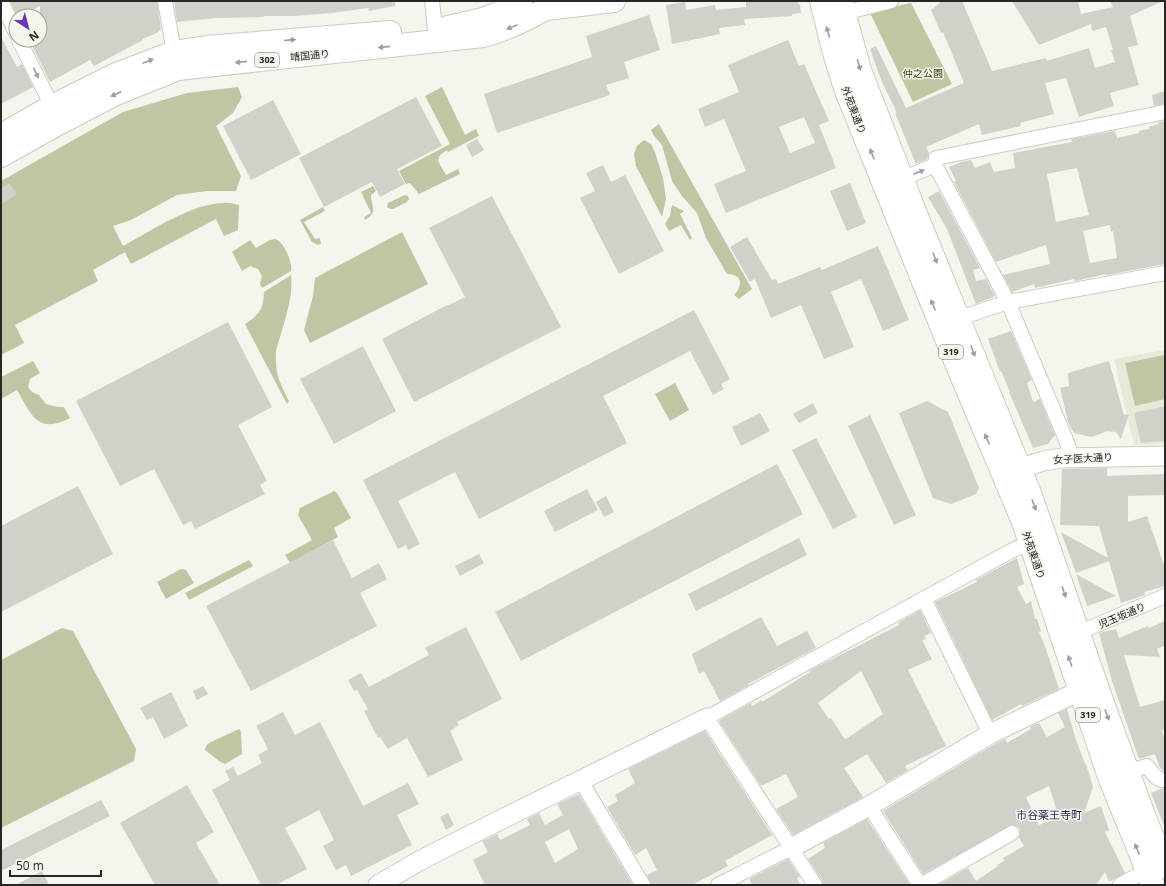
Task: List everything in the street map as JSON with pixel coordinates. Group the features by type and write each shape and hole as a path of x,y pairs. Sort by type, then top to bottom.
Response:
{"main road":[{"name":"靖国通り","path":"1,135 52,106 114,75 174,52 222,45 434,29 483,19 499,13 521,1"},
{"name":"302","path":"550,4 614,1"},
{"name":"外苑東通り","path":"821,1 834,53 846,91 893,182 1012,471 1039,518 1078,633 1088,687 1109,777 1157,871"},
{"name":"靖国通り","path":"1,156 116,94 178,69 483,36 517,24 550,4"},
{"name":"外苑東通り","path":"842,7 893,182"},
{"name":"外苑東通り","path":"1012,471 1030,542 1088,687 1128,771 1157,871"}],"street":[{"path":"1,1 8,16"},
{"path":"165,1 174,52"},
{"path":"432,1 434,29"},
{"path":"842,7 891,1"},
{"path":"23,48 52,106"},
{"path":"1072,457 1008,302 935,165 936,158 1165,112"},
{"path":"893,182 935,165"},
{"path":"950,322 1008,302 1165,273"},
{"name":"女子医大通り","path":"1012,471 1051,459 1072,457 1165,456"},
{"path":"378,885 419,861 707,718 1014,549 1030,542"},
{"name":"児玉坂通り","path":"1078,633 1165,596"},
{"path":"924,599 990,734"},
{"path":"718,885 869,806 990,734 1088,687"},
{"path":"707,718 815,885"},
{"path":"1128,771 1147,766 1157,778 1165,780"},
{"path":"581,781 643,885"},
{"path":"869,806 920,885 1012,833"},
{"path":"1120,885 1157,871"}],"shaded area":[{"path":"1165,350 1165,444 1134,445 1114,359"}],"green space":[{"name":"仲之公園","path":"911,3 952,84 913,102 871,15 873,11"},
{"path":"238,87 242,97 233,113 216,126 241,176 236,191 207,191 177,195 131,220 113,226 123,246 185,213 212,204 228,203 239,205 238,230 224,236 216,219 131,264 125,252 93,270 98,281 15,325 24,343 1,355 1,181 123,112 187,93"},
{"path":"442,87 465,135 476,129 479,136 448,152 447,150 440,155 438,161 446,175 458,169 460,174 419,194 410,183 406,184 399,171 450,144 425,96"},
{"path":"659,124 752,289 739,299 734,295 739,288 740,281 736,276 727,274 706,238 697,213 682,196 672,181 662,145 651,130"},
{"path":"644,140 651,144 655,152 663,178 666,199 662,217 636,166 634,154 637,146"},
{"path":"373,186 376,191 371,195 373,212 365,220 364,217 371,213 361,192"},
{"path":"405,195 408,196 409,199 407,202 393,209 387,207 388,203"},
{"path":"672,205 684,211 680,214 692,238 690,240 681,225 669,231 665,224 670,216"},
{"path":"323,207 325,211 304,222 315,239 320,238 321,244 318,245 312,242 300,220"},
{"path":"402,232 428,284 310,343 304,330 313,296 315,278"},
{"path":"275,239 285,248 291,263 291,271 262,288 260,284 262,276 258,269 250,266 242,271 232,252 250,240 256,248 270,240"},
{"path":"291,275 291,294 276,351 277,372 289,401 287,404 245,324 260,311 263,303 264,292"},
{"path":"1165,355 1165,399 1135,406 1125,363"},
{"path":"33,361 40,373 30,379 28,387 32,392 39,395 46,404 64,407 70,418 59,423 42,423 31,414 17,390 1,399 1,377"},
{"path":"675,383 689,410 670,421 655,394"},
{"path":"334,491 337,493 351,518 334,528 338,537 290,563 285,555 312,540 298,515 300,508"},
{"path":"249,560 253,566 189,600 185,593"},
{"path":"183,569 186,570 194,583 166,599 157,582"},
{"path":"62,628 73,631 136,749 134,761 1,828 1,660"},
{"path":"239,729 241,732 242,754 225,764 205,750 209,743"}],"building":[{"path":"10,1 157,1 161,29 157,33 142,39 143,40 94,66 90,60 50,82 33,48 48,48 48,8 40,8 40,6 36,8 13,8"},
{"path":"174,1 395,1 395,6 369,11 368,8 294,16 216,18 177,22"},
{"path":"746,1 796,1 800,5 801,13 792,14 792,16 744,19 745,25 719,28 720,34 672,44 666,5 685,2 686,10 715,5 716,10 746,7"},
{"path":"942,1 962,1 992,71 1046,58 1047,61 1089,48 1095,68 1115,62 1106,27 1092,31 1091,24 1039,45 1012,1 1078,1 1081,14 1113,7 1110,1 1163,1 1130,16 1138,45 1128,47 1139,85 1110,93 1114,106 1079,117 1066,78 1045,83 1054,114 1020,123 1021,126 982,135 979,124 926,147 929,153 927,159 916,164 895,113 897,113 882,82 870,49 876,46 906,108 964,83 943,32 941,33 931,10"},
{"path":"649,15 660,50 624,62 629,78 606,85 610,95 497,133 484,94 592,57 586,36"},
{"path":"1,37 17,67 22,64 33,87 1,104"},
{"path":"788,40 799,66 804,64 829,121 819,125 836,168 726,213 714,184 746,171 724,119 705,127 698,109 739,92 728,65","holes":["804,117 815,143 790,153 779,127"]},
{"path":"1165,91 1165,104 1154,106 1152,95"},
{"path":"416,97 442,146 397,169 405,184 380,197 372,182 324,207 299,158"},
{"path":"273,100 301,154 251,180 223,126"},
{"path":"1165,121 1165,264 1075,281 1074,279 1035,288 1034,284 1012,292 1003,275 1050,264 1046,245 996,262 954,182 956,181 949,167 971,160 975,168 990,162 994,172 1015,168 1013,153 1072,142 1071,139 1115,131 1117,138 1139,133 1139,131 1149,129 1149,127 1159,124 1158,122","holes":["1077,168 1089,215 1056,222 1047,174","1110,225 1111,232 1113,231 1117,258 1090,263 1083,231"]},
{"path":"477,139 484,150 472,157 466,145"},
{"path":"603,165 611,182 625,175 664,251 619,274 580,198 595,191 586,173"},
{"path":"9,183 17,194 1,205 1,189"},
{"path":"850,183 866,223 847,231 830,191"},
{"path":"939,191 980,268 973,270 976,281 986,279 995,296 976,304 947,229 928,197"},
{"path":"492,196 561,327 414,402 382,339 465,297 429,228"},
{"path":"747,237 772,280 776,279 778,284 820,267 822,270 878,246 909,320 883,331 861,279 831,292 854,347 824,359 801,305 771,318 755,279 750,282 730,247"},
{"path":"694,310 730,379 721,384 724,389 713,395 690,351 603,396 627,443 479,519 455,472 398,501 420,544 408,550 406,545 398,549 363,480"},
{"path":"228,322 272,407 238,425 267,481 260,485 265,494 195,529 191,521 183,525 154,469 120,486 76,401"},
{"path":"1011,331 1032,380 1027,383 1033,402 1040,399 1055,435 1048,444 1033,448 1001,371 1000,372 988,339"},
{"path":"363,346 396,411 334,444 300,379"},
{"path":"1109,361 1124,415 1129,414 1121,439 1116,432 1106,431 1091,437 1074,433 1068,422 1060,388 1069,386 1068,373"},
{"path":"927,401 948,412 979,488 976,494 951,504 933,498 899,413"},
{"path":"813,403 818,413 799,423 793,414"},
{"path":"1165,406 1165,441 1141,443 1134,413"},
{"path":"760,413 770,431 741,446 732,427"},
{"path":"870,415 916,515 894,525 848,426"},
{"path":"816,438 857,517 833,529 792,450"},
{"path":"777,464 803,514 521,661 495,612"},
{"path":"1107,468 1107,476 1165,474 1165,495 1128,496 1128,522 1147,516 1165,568 1165,586 1144,592 1145,595 1121,603 1109,561 1076,573 1061,532 1108,558 1099,526 1060,525 1062,469"},
{"path":"78,486 113,554 1,612 1,526"},
{"path":"587,489 598,510 555,532 544,511"},
{"path":"606,496 614,512 604,517 596,502"},
{"path":"799,538 807,555 696,611 688,594"},
{"path":"333,540 352,578 379,563 387,579 360,593 377,626 251,691 206,606"},
{"path":"479,554 484,563 460,576 455,566"},
{"path":"1017,558 1024,584 1017,587 1026,604 1031,601 1035,619 1037,619 1041,631 1039,632 1059,689 1022,706 1021,704 992,720 935,602 977,582 976,580"},
{"path":"1076,574 1116,596 1087,606"},
{"path":"920,610 931,633 924,636 926,639 922,640 932,659 908,670 946,746 905,766 908,770 886,783 867,754 844,768 863,797 793,835 776,809 798,797 786,774 761,786 719,721 751,703 752,706 762,700 762,702 810,672 809,671 899,625 898,623","holes":["861,671 883,714 846,739 818,703"]},
{"path":"761,617 777,646 807,631 816,648 748,684 749,685 720,701 704,671 699,674 692,654"},
{"path":"1165,621 1165,645 1157,649 1160,657 1124,655 1140,707 1165,700 1165,730 1162,730 1165,741 1165,772 1160,768 1155,754 1139,759 1112,681 1099,633 1116,629 1119,638 1148,626 1149,628"},
{"path":"466,627 502,699 457,722 459,725 450,731 463,760 428,777 407,738 388,749 380,737 378,738 364,711 368,709 357,690 354,691 348,680 361,673 369,687 429,655 425,648"},
{"path":"203,686 208,694 197,700 193,691"},
{"path":"171,692 188,726 164,739 153,717 147,720 140,708"},
{"path":"1067,709 1075,737 1086,764 1093,787 1084,813 1101,806 1109,830 1105,832 1125,873 1109,882 1105,872 1096,885 938,885 968,868 976,881 1004,861 1003,858 1024,846 1019,838 1020,829 1017,826 1012,825 923,874 883,811 995,744 1005,739 1007,743 1031,729 1030,727 1039,723 1047,737 1065,727 1058,713","holes":["1049,786 1059,817 1039,825 1026,797"]},
{"path":"283,712 295,735 320,722 363,806 408,783 419,804 397,815 412,845 351,876 346,865 336,870 323,846 334,840 319,810 285,828 307,869 276,885 261,885 212,790 230,780 225,771 233,767 238,776 262,763 258,755 268,749 256,726"},
{"path":"705,731 772,835 725,861 728,866 692,885 651,885 647,875 657,870 646,848 635,855 607,807 618,801 615,795 635,783 628,769"},
{"path":"187,785 214,832 196,843 220,885 155,885 120,823"},
{"path":"1165,788 1164,826 1151,793"},
{"path":"579,794 633,885 485,885 473,860 488,852 482,841 497,834 500,840 530,825 527,819 539,813 545,825 563,815 557,804","holes":["569,829 578,849 555,863 545,842"]},
{"path":"101,800 110,816 1,871 1,850"},
{"path":"448,813 454,825 446,830 440,817"},
{"path":"867,819 910,885 823,885 822,880 808,859 825,848 823,843"},
{"path":"788,859 800,877 797,878 800,885 752,885 749,879"},
{"path":"42,871 49,885 16,885"}],"district":[{"name":"市谷薬王寺町","path":"1049,815"}]}
